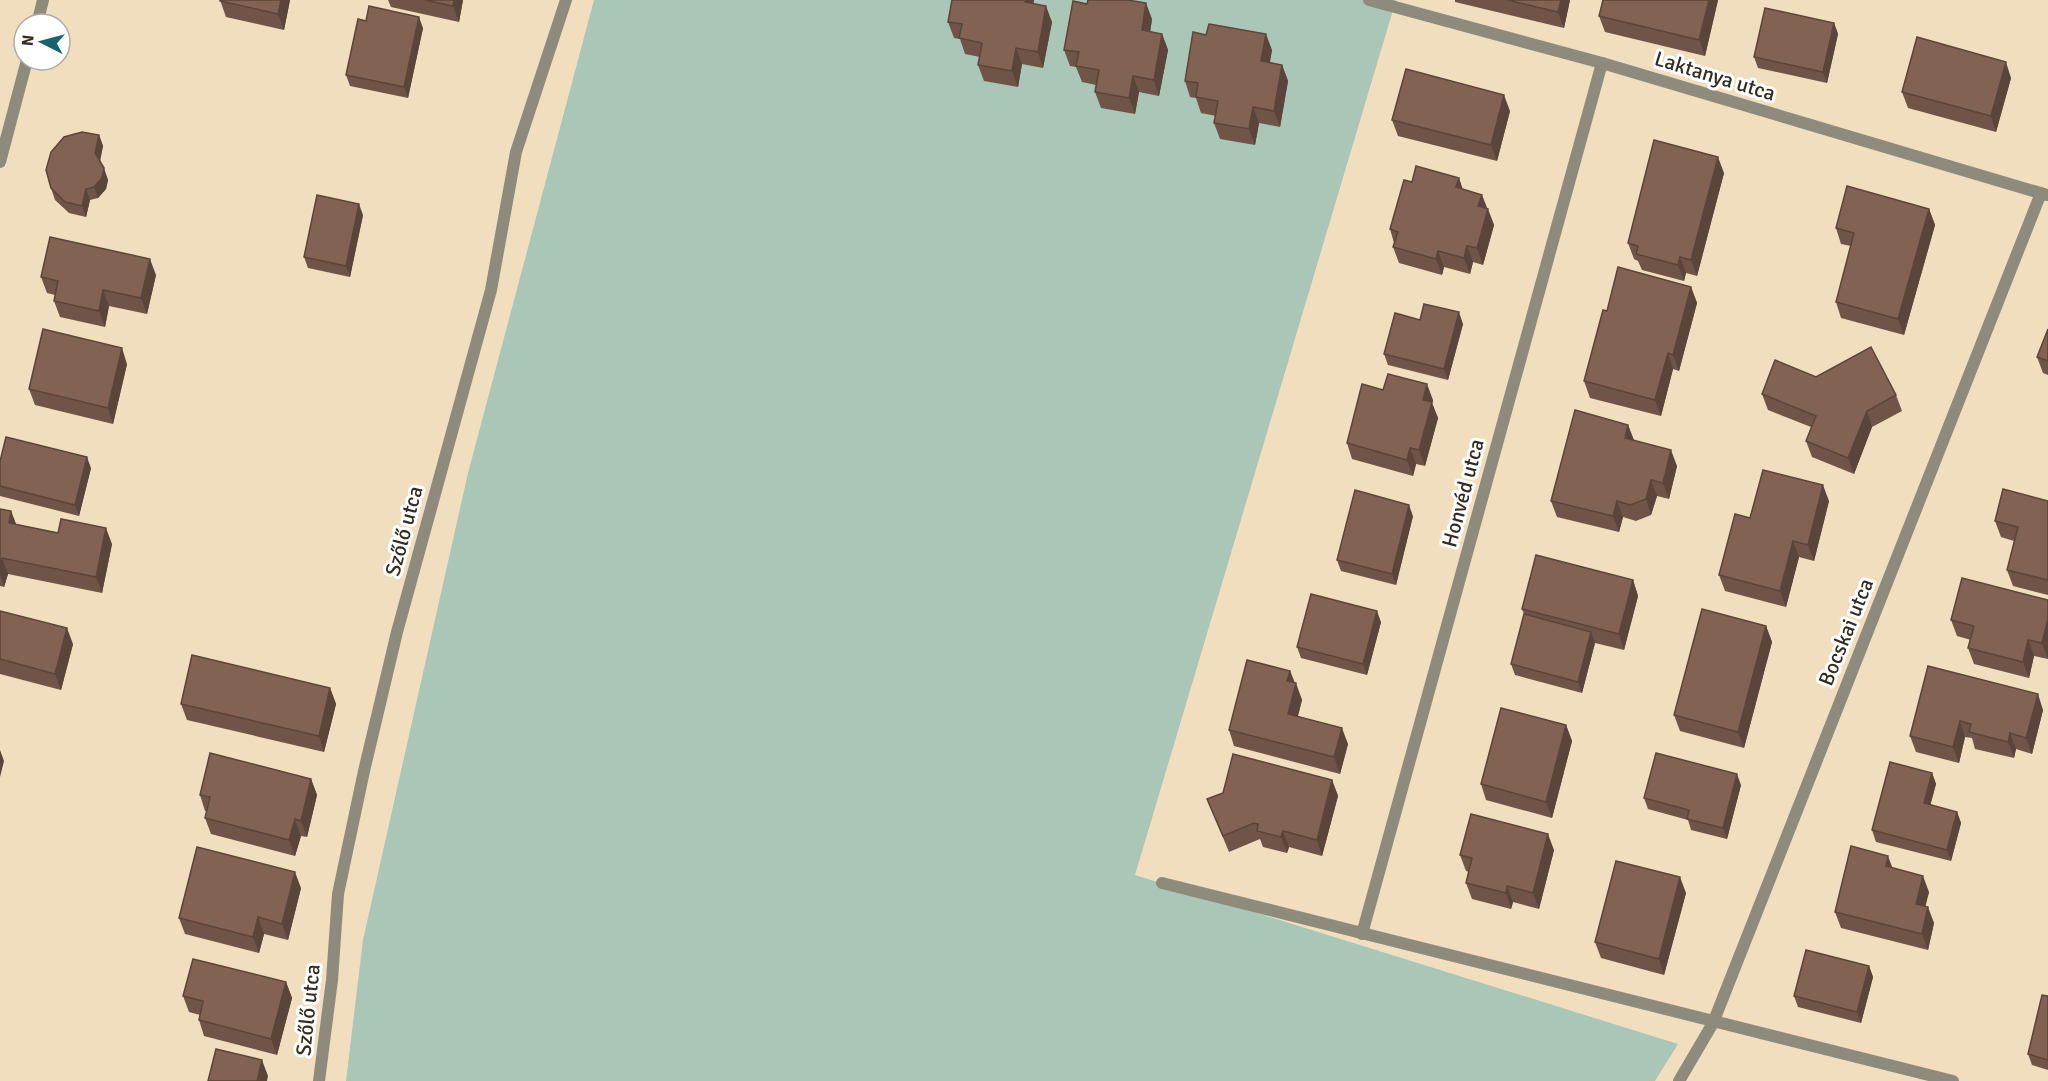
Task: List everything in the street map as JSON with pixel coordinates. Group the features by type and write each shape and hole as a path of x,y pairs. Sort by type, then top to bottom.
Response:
{"street":[{"name":"Szőlő utca","path":"319,1081 332,980 338,894 364,771 397,632 491,290 516,152 566,0"},
{"name":"Laktanya utca","path":"1369,0 1602,63 2044,194"},
{"name":"Honvéd utca","path":"1362,934 1602,63"},
{"path":"0,162 24,72"},
{"name":"Bocskai utca","path":"1679,1081 1713,1023 2044,194"},
{"path":"1162,883 1713,1023 1953,1081"}],"green space":[{"path":"594,0 1396,0 1135,875 1678,1044 1655,1081 346,1081 363,940 468,473"}],"building":[{"path":"220,0 281,0 278,14"},
{"path":"425,0 454,0 453,6"},
{"path":"952,0 1026,0 1025,2 1046,6 1038,52 1016,48 1012,71 978,65 982,43 959,38 962,24 948,22"},
{"path":"1088,0 1128,0 1146,3 1142,30 1162,34 1154,80 1133,76 1129,98 1095,92 1099,70 1076,66 1079,52 1064,50 1073,1 1087,4"},
{"path":"1507,0 1561,0 1558,12"},
{"path":"1603,0 1709,0 1699,40 1599,16"},
{"path":"369,6 419,17 404,87 346,75 358,19 366,21"},
{"path":"1765,8 1834,23 1823,72 1754,57"},
{"path":"1209,24 1266,34 1261,61 1282,65 1274,111 1253,107 1249,129 1214,123 1218,101 1196,97 1198,83 1185,81 1193,32 1206,35"},
{"path":"1917,37 2006,62 1991,116 1902,92"},
{"path":"1406,69 1504,95 1491,145 1392,120"},
{"path":"82,132 99,135 95,153 104,168 102,178 94,187 86,189 82,206 65,202 51,188 46,170 51,152 64,137"},
{"path":"1654,140 1718,157 1691,260 1680,257 1678,265 1636,254 1638,246 1628,243"},
{"path":"1416,166 1459,178 1456,187 1482,195 1478,206 1488,209 1477,248 1467,246 1464,258 1438,251 1436,259 1393,247 1398,232 1390,229 1404,180 1412,182"},
{"path":"1847,186 1929,209 1898,319 1836,302 1854,233 1836,228"},
{"path":"317,195 359,204 346,266 304,257"},
{"path":"50,237 150,259 141,298 103,290 99,311 54,301 58,281 41,277"},
{"path":"1618,267 1691,287 1673,355 1668,353 1655,400 1584,381 1603,310 1607,311"},
{"path":"1424,304 1459,312 1444,369 1384,354 1395,313 1420,320"},
{"path":"43,329 122,348 108,408 29,389"},
{"path":"2048,329 2048,361 2037,357"},
{"path":"1871,347 1896,395 1867,411 1848,458 1806,441 1816,416 1762,394 1775,360 1816,377"},
{"path":"1388,374 1427,384 1423,400 1432,402 1419,450 1410,448 1407,460 1347,443 1362,384 1383,390"},
{"path":"1575,410 1628,425 1625,438 1671,450 1663,483 1651,480 1646,499 1630,505 1617,501 1613,516 1551,501"},
{"path":"6,437 87,457 75,505 0,486 0,461"},
{"path":"1763,470 1823,485 1808,545 1793,541 1780,591 1719,575 1735,514 1750,518"},
{"path":"2003,489 2048,501 2048,580 2007,570 2018,527 1995,521"},
{"path":"1355,490 1409,505 1392,574 1337,560"},
{"path":"0,509 11,511 9,523 58,533 61,519 106,528 96,577 2,558 0,565"},
{"path":"1536,555 1633,580 1619,634 1522,609"},
{"path":"1962,578 2048,600 2048,619 2042,643 2028,640 2023,662 1968,648 1974,626 1951,620"},
{"path":"1311,594 1377,611 1363,664 1297,647"},
{"path":"1702,609 1766,626 1738,732 1674,715"},
{"path":"0,611 67,628 55,674 0,659"},
{"path":"1524,614 1591,632 1578,682 1511,664"},
{"path":"192,655 330,688 319,736 181,704"},
{"path":"1247,660 1290,671 1287,681 1296,683 1288,714 1342,728 1334,757 1229,730"},
{"path":"1928,666 2038,694 2026,738 2010,733 2008,742 1969,732 1971,724 1960,721 1953,747 1910,736"},
{"path":"1501,708 1566,725 1546,802 1481,784"},
{"path":"210,753 311,779 301,821 295,819 289,840 205,818 210,797 200,795"},
{"path":"1656,753 1737,774 1723,828 1687,819 1689,810 1644,798"},
{"path":"1233,754 1332,780 1317,840 1283,831 1281,837 1257,831 1258,824 1254,823 1223,836 1207,799 1223,793"},
{"path":"1890,762 1932,773 1924,803 1957,812 1947,850 1872,830"},
{"path":"1471,814 1548,834 1533,893 1507,886 1506,893 1466,883 1472,858 1460,855"},
{"path":"1851,846 1888,856 1886,866 1923,876 1916,904 1928,907 1922,934 1835,912"},
{"path":"197,847 295,872 282,924 258,917 253,937 179,918"},
{"path":"1616,861 1680,877 1659,959 1595,942"},
{"path":"1806,950 1869,966 1857,1012 1794,996"},
{"path":"193,959 286,982 271,1039 199,1020 203,1001 183,996"},
{"path":"2042,995 2048,996 2048,1060 2028,1054"},
{"path":"216,1049 262,1060 257,1081 208,1081"}]}
